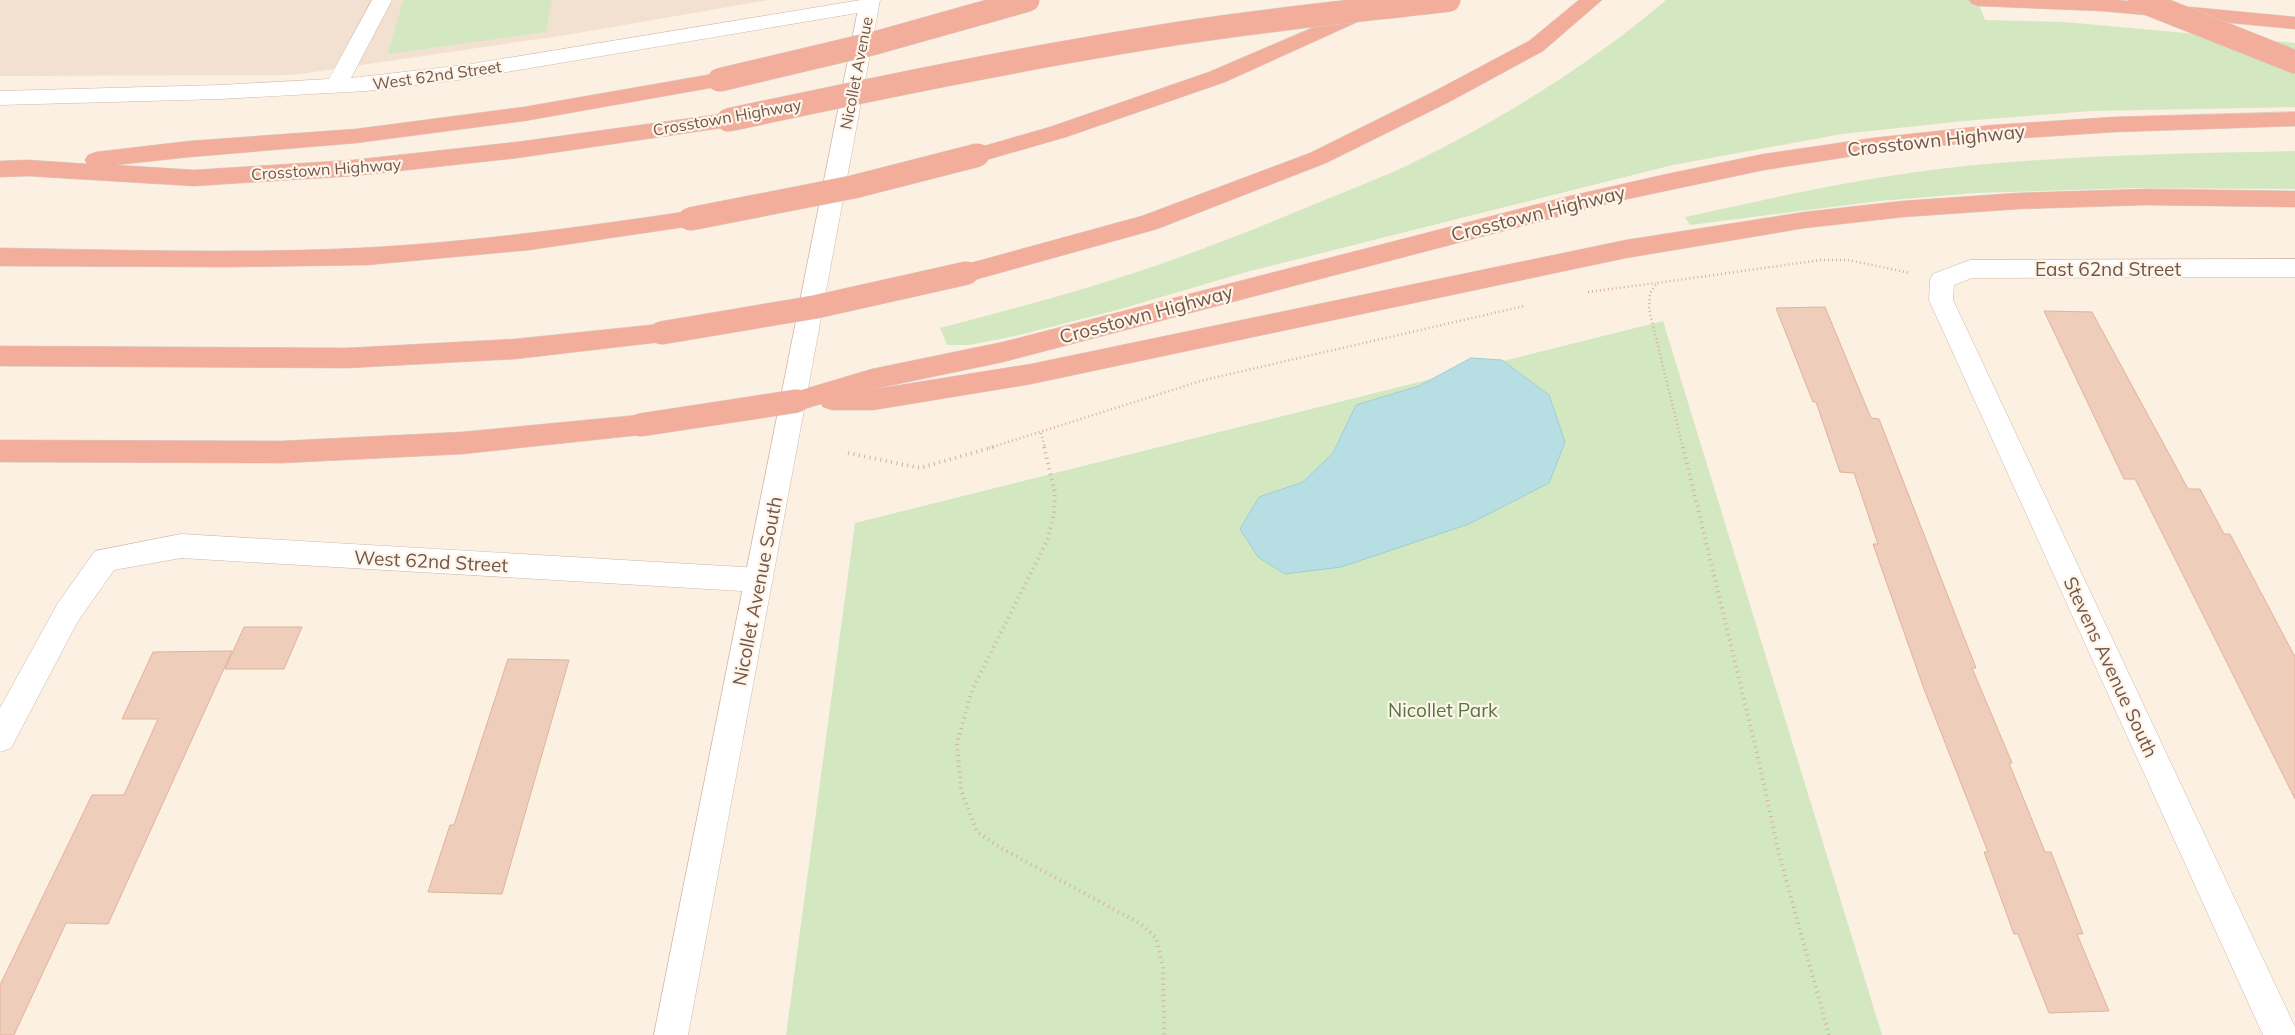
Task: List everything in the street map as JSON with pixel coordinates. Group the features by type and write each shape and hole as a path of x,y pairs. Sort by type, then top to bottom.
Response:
{"highway":[{"path":"28,168 190,149 376,134 524,114 719,80 852,50 1028,0"},
{"path":"0,257 202,259 368,256 529,243 690,219 853,187 1058,132 1216,77 1390,0"},
{"name":"Crosstown Highway","path":"0,169 28,168 194,178 353,168 517,150 728,120 977,69 1132,40 1274,20 1449,0"},
{"path":"0,356 347,358 515,349 661,333 761,318 885,294 1149,223 1318,158 1441,97 1536,46 1592,0"},
{"path":"1979,0 2102,5 2295,23"},
{"path":"2139,0 2295,62"},
{"name":"Crosstown Highway","path":"941,378 1650,184 1812,154 1948,136 2197,120 2295,119"},
{"path":"0,451 282,452 462,443 640,425 797,401 873,400 941,378 1031,374 1626,249 1805,220 1903,209 2018,201 2146,197 2295,199"}],"street":[{"path":"336,86 382,0"},
{"name":"West 62nd Street","path":"0,98 220,92 336,86 465,72 870,2"},
{"name":"Nicollet Avenue","path":"842,146 870,2"},
{"name":"Nicollet Avenue South","path":"671,1035 842,146"},
{"name":"East 62nd Street","path":"1942,290 1970,269 2295,268"},
{"name":"Stevens Avenue South","path":"1942,290 2281,1035"},
{"name":"West 62nd Street","path":"0,738 68,612 105,560 181,546 759,580"}],"path":[{"path":"1579,294 1822,260 1848,260 1942,290"},
{"path":"1657,283 1650,293 1649,309 1779,854 1829,1035"},
{"path":"848,453 920,468 1041,433 1204,380 1531,304"},
{"path":"1041,433 1055,493 1054,514 1047,541 972,690 957,742 961,790 977,832 1001,848 1141,924 1156,938 1163,968 1164,1035"}],"shaded area":[{"path":"0,0 768,0 566,35 293,75 0,76"}],"green space":[{"path":"403,0 552,0 546,32 388,54"},
{"path":"1666,0 1977,0 1985,20 2064,22 2295,43 2295,107 2091,111 1963,121 1842,134 1673,165 1250,271 1117,310 1015,336 969,345 947,345 940,328 1062,295 1157,265 1247,232 1393,172 1500,116 1570,73 1636,25"},
{"path":"2295,151 2295,189 2137,188 1976,193 1879,201 1690,225 1685,217 1834,186 1948,168 2102,156"},
{"name":"Nicollet Park","path":"1663,321 1882,1035 786,1035 855,523"}],"water":[{"path":"1471,358 1502,360 1549,395 1565,442 1549,483 1469,524 1341,567 1285,574 1258,557 1240,529 1259,497 1303,482 1333,453 1356,405 1419,386"}],"building":[{"path":"1825,307 1871,418 1879,419 1976,668 1972,668 2012,763 2009,763 2045,852 2051,852 2083,934 2077,934 2109,1011 2049,1013 2018,934 2014,934 1984,852 1988,852 1924,689 1873,544 1878,544 1854,473 1840,472 1816,402 1813,402 1776,308"},
{"path":"2044,311 2092,312 2188,489 2200,489 2224,534 2230,534 2295,657 2295,799 2135,479 2124,479"},
{"path":"244,627 302,627 284,669 225,669"},
{"path":"232,651 108,924 66,923 14,1035 0,1035 0,985 92,795 124,795 158,719 122,719 153,652"},
{"path":"508,659 569,660 502,894 428,892 450,825 454,825"}]}
